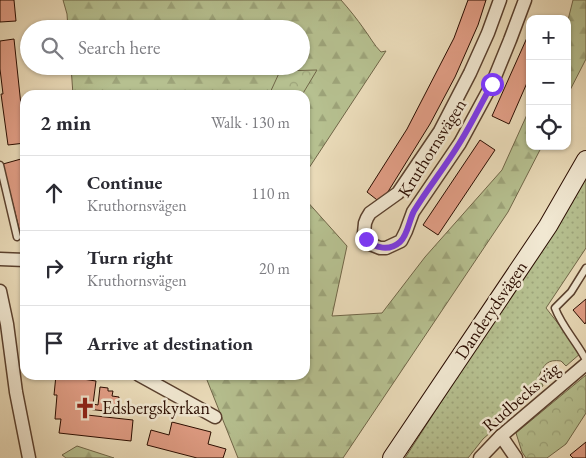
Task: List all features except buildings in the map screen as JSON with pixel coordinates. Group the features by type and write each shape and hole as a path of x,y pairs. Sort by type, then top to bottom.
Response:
{"main road":[{"name":"Danderydsvägen","path":"392,458 548,226 586,160"}],"street":[{"name":"Kruthornsvägen","path":"500,0 488,34 440,131 398,193 370,213 367,218 364,233 370,244 386,248 401,241 413,212 460,143 492,84 524,0"},
{"path":"0,260 20,260"},
{"path":"0,292 7,324 16,392 28,458"},
{"name":"Rudbecks väg","path":"480,458 501,436 586,364"},
{"path":"148,380 215,417"},
{"path":"501,436 516,458"}],"lane":[{"path":"0,165 17,236"},
{"path":"586,268 571,292 555,308 559,319 586,360"}],"green space":[{"path":"63,0 341,0 381,52 386,51 310,166 310,90 73,90 72,75 310,75 310,20 67,20"},
{"path":"573,0 586,0 586,59 571,88 571,15 569,15"},
{"path":"310,70 317,70 305,90 271,90 278,75 310,75"},
{"path":"526,117 526,150 540,150 508,212 343,458 238,458 207,380 310,380 310,205 347,246 332,316 382,313 425,257 502,170"},
{"path":"586,177 586,248 546,308 581,353 566,366 561,361 547,363 539,376 543,386 483,439 468,458 405,458"},
{"path":"586,375 586,413 566,444 547,458 526,458 516,433"},
{"path":"77,446 114,458 66,458 62,455"}],"place":[{"name":"Edsbergskyrkan","path":"85,408"}],"route":[{"path":"366,239 370,244 380,248 386,248 401,241 413,212 460,143 492,84"}]}
